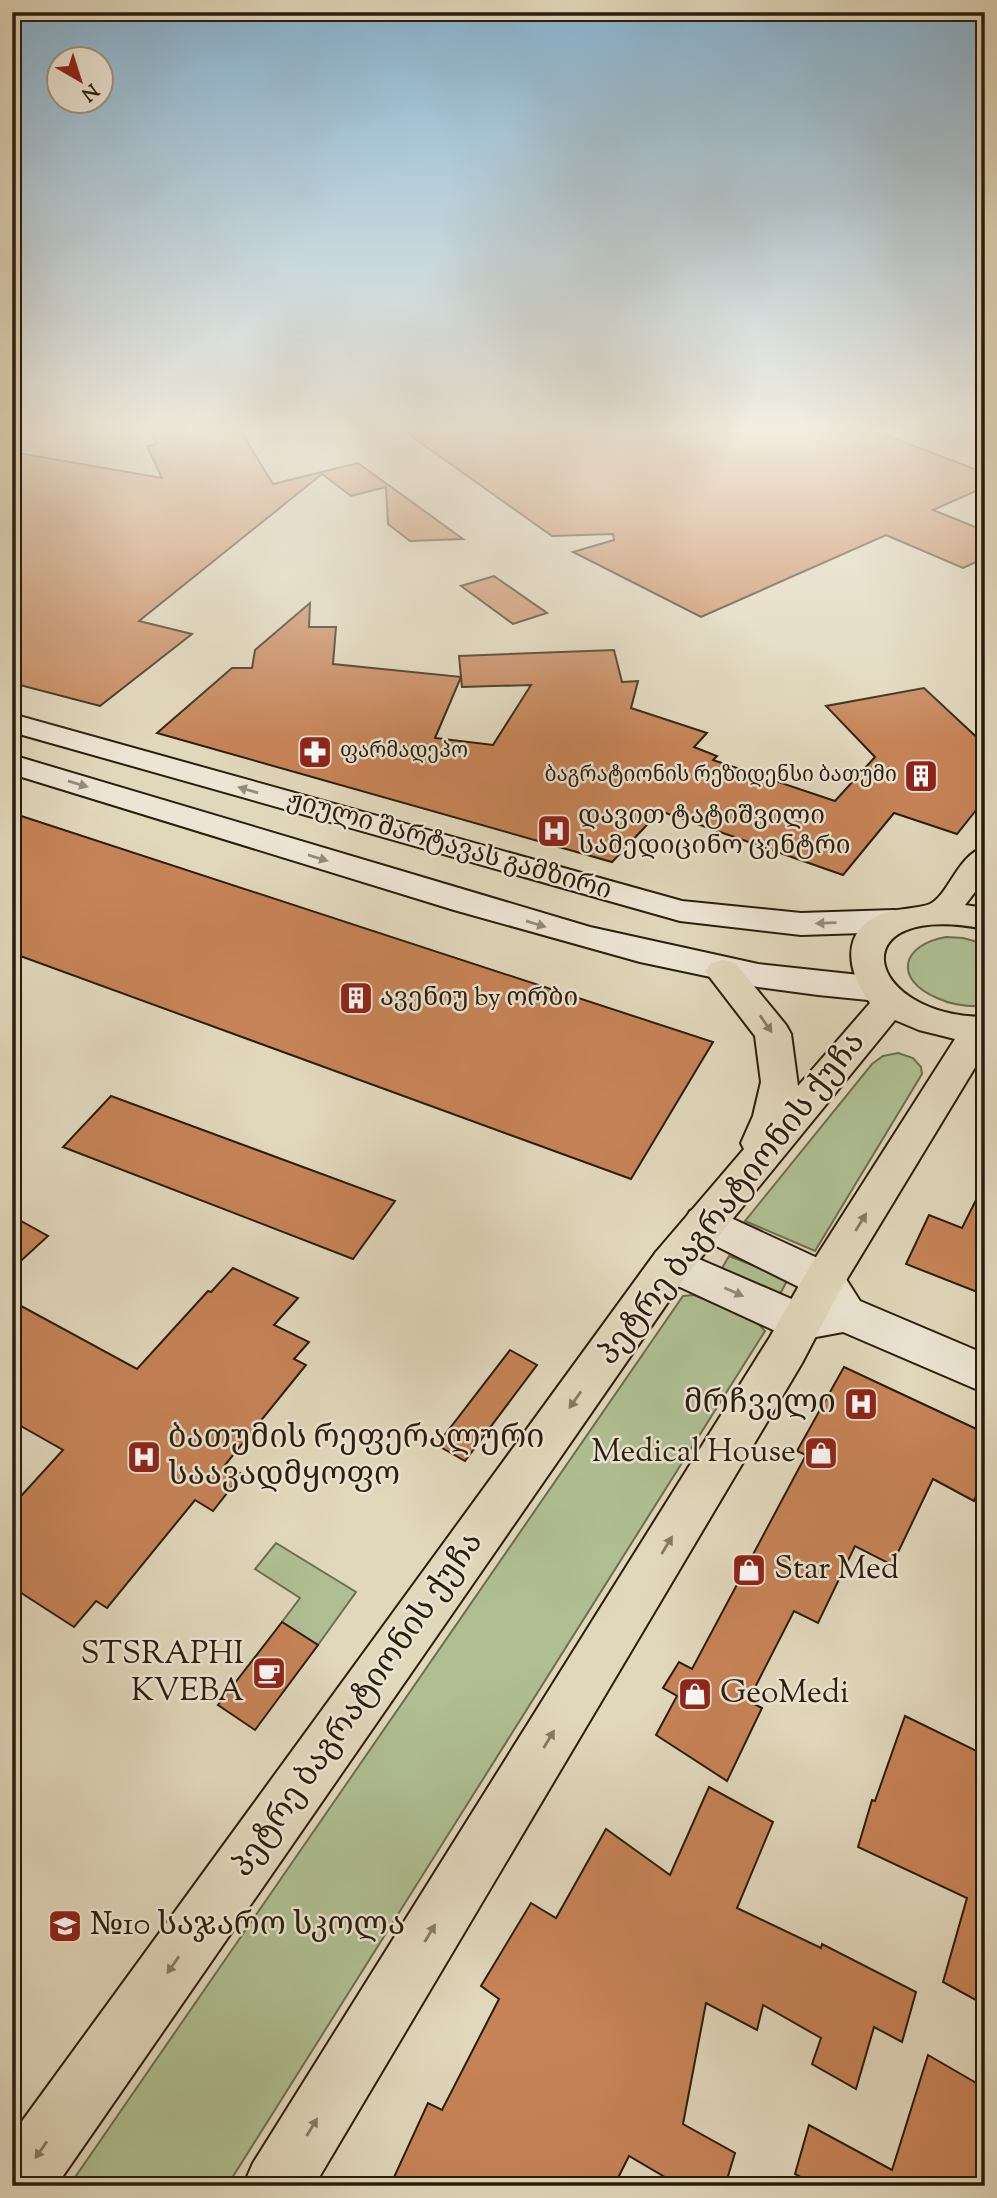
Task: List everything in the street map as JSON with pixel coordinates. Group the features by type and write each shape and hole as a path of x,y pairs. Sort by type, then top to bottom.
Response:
{"main road":[{"name":"ჟიული შარტავას გამზირი","path":"12,723 680,911 801,924 894,921"},
{"name":"ჟიული შარტავას გამზირი","path":"12,764 585,939 723,971 885,995"},
{"path":"942,912 985,857"},
{"path":"276,2186 786,1350 823,1305 983,1029 941,1025 914,1015 885,995 870,976 867,950 872,939 894,921 916,914 942,912 985,919"},
{"path":"723,971 773,1034 780,1082 772,1116 749,1170"},
{"name":"პეტრე ბაგრატიონის ქუჩა","path":"16,2186 671,1264 749,1170 885,995"},
{"path":"705,1222 823,1305"},
{"path":"671,1264 823,1305 985,1374"}],"green space":[{"path":"946,937 985,944 985,1006 960,1005 943,1000 914,982 908,963 912,955 919,947"},
{"path":"898,1053 913,1058 921,1067 922,1074 815,1251 745,1221 872,1064 883,1056"},
{"path":"729,1256 788,1279 780,1294 721,1270"},
{"path":"694,1295 756,1321 765,1331 227,2186 69,2186 683,1296"},
{"path":"276,1543 356,1592 318,1645 282,1622 300,1598 255,1569"}],"building":[{"path":"12,536 245,536 139,621 192,634 100,706 12,683"},
{"path":"403,536 458,536 463,539 410,541"},
{"path":"613,536 885,536 701,617 573,552 614,540"},
{"path":"887,536 985,536 985,558 963,568"},
{"path":"494,576 547,613 513,624 461,586"},
{"path":"310,603 309,627 336,627 333,664 461,677 459,656 614,650 622,682 638,681 631,708 707,733 694,747 717,756 713,760 835,801 875,757 826,706 924,688 985,745 985,799 957,834 894,813 843,875 660,811 612,862 157,733 232,668 252,668 255,650","holes":["461,677 462,687 531,685 493,745 435,738"]},
{"name":"ავენიუ by ორბი","path":"12,813 713,1042 631,1179 12,953"},
{"path":"111,1096 395,1201 353,1259 63,1147"},
{"path":"985,1182 985,1295 906,1264 929,1215 962,1228"},
{"path":"12,1216 48,1236 12,1269"},
{"name":"ბათუმის რეფერალური საავადმყოფო","path":"233,1268 298,1298 274,1325 309,1342 294,1359 306,1365 225,1465 242,1474 213,1511 195,1500 107,1608 96,1601 74,1627 12,1587 12,1506 63,1450 12,1421 12,1301 137,1369 208,1291 211,1292"},
{"path":"510,1350 537,1365 465,1461 437,1445"},
{"path":"844,1367 985,1433 985,1474 974,1501 933,1479 892,1565 855,1546 818,1623 794,1611 748,1701 762,1708 727,1781 656,1735 677,1696 663,1688 679,1662 692,1669 806,1455 797,1451"},
{"path":"282,1622 318,1645 255,1730 218,1705"},
{"path":"905,1716 985,1755 985,2005 943,1982 967,1898 858,1847 872,1800 875,1801"},
{"path":"709,1787 773,1822 737,1908 821,1948 822,1944 916,1992 902,2042 874,2027 856,2089 812,2064 821,2038 763,2005 757,2030 706,2003 683,2124 735,2153 725,2186 680,2186 629,2156 614,2186 390,2186 428,2103 442,2110 499,1999 481,1986 531,1903 556,1918 606,1829 670,1875"},
{"path":"928,2055 985,2088 985,2186 817,2186 795,2174 809,2125 892,2170"}],"place":[{"name":"ფარმადეპო","path":"315,752"},
{"name":"ბაგრატიონის რეზიდენსი ბათუმი","path":"921,776"},
{"name":"დავით ტატიშვილი სამედიცინო ცენტრი","path":"554,831"},
{"name":"ავენიუ by ორბი","path":"356,998"},
{"name":"მრჩველი","path":"861,1404"},
{"name":"Medical House","path":"821,1453"},
{"name":"ბათუმის რეფერალური საავადმყოფო","path":"144,1457"},
{"name":"Star Med","path":"749,1570"},
{"name":"STSRAPHI KVEBA","path":"269,1673"},
{"name":"GeoMedi","path":"695,1694"},
{"name":"№10 საჯარო სკოლა","path":"65,1926"}]}
